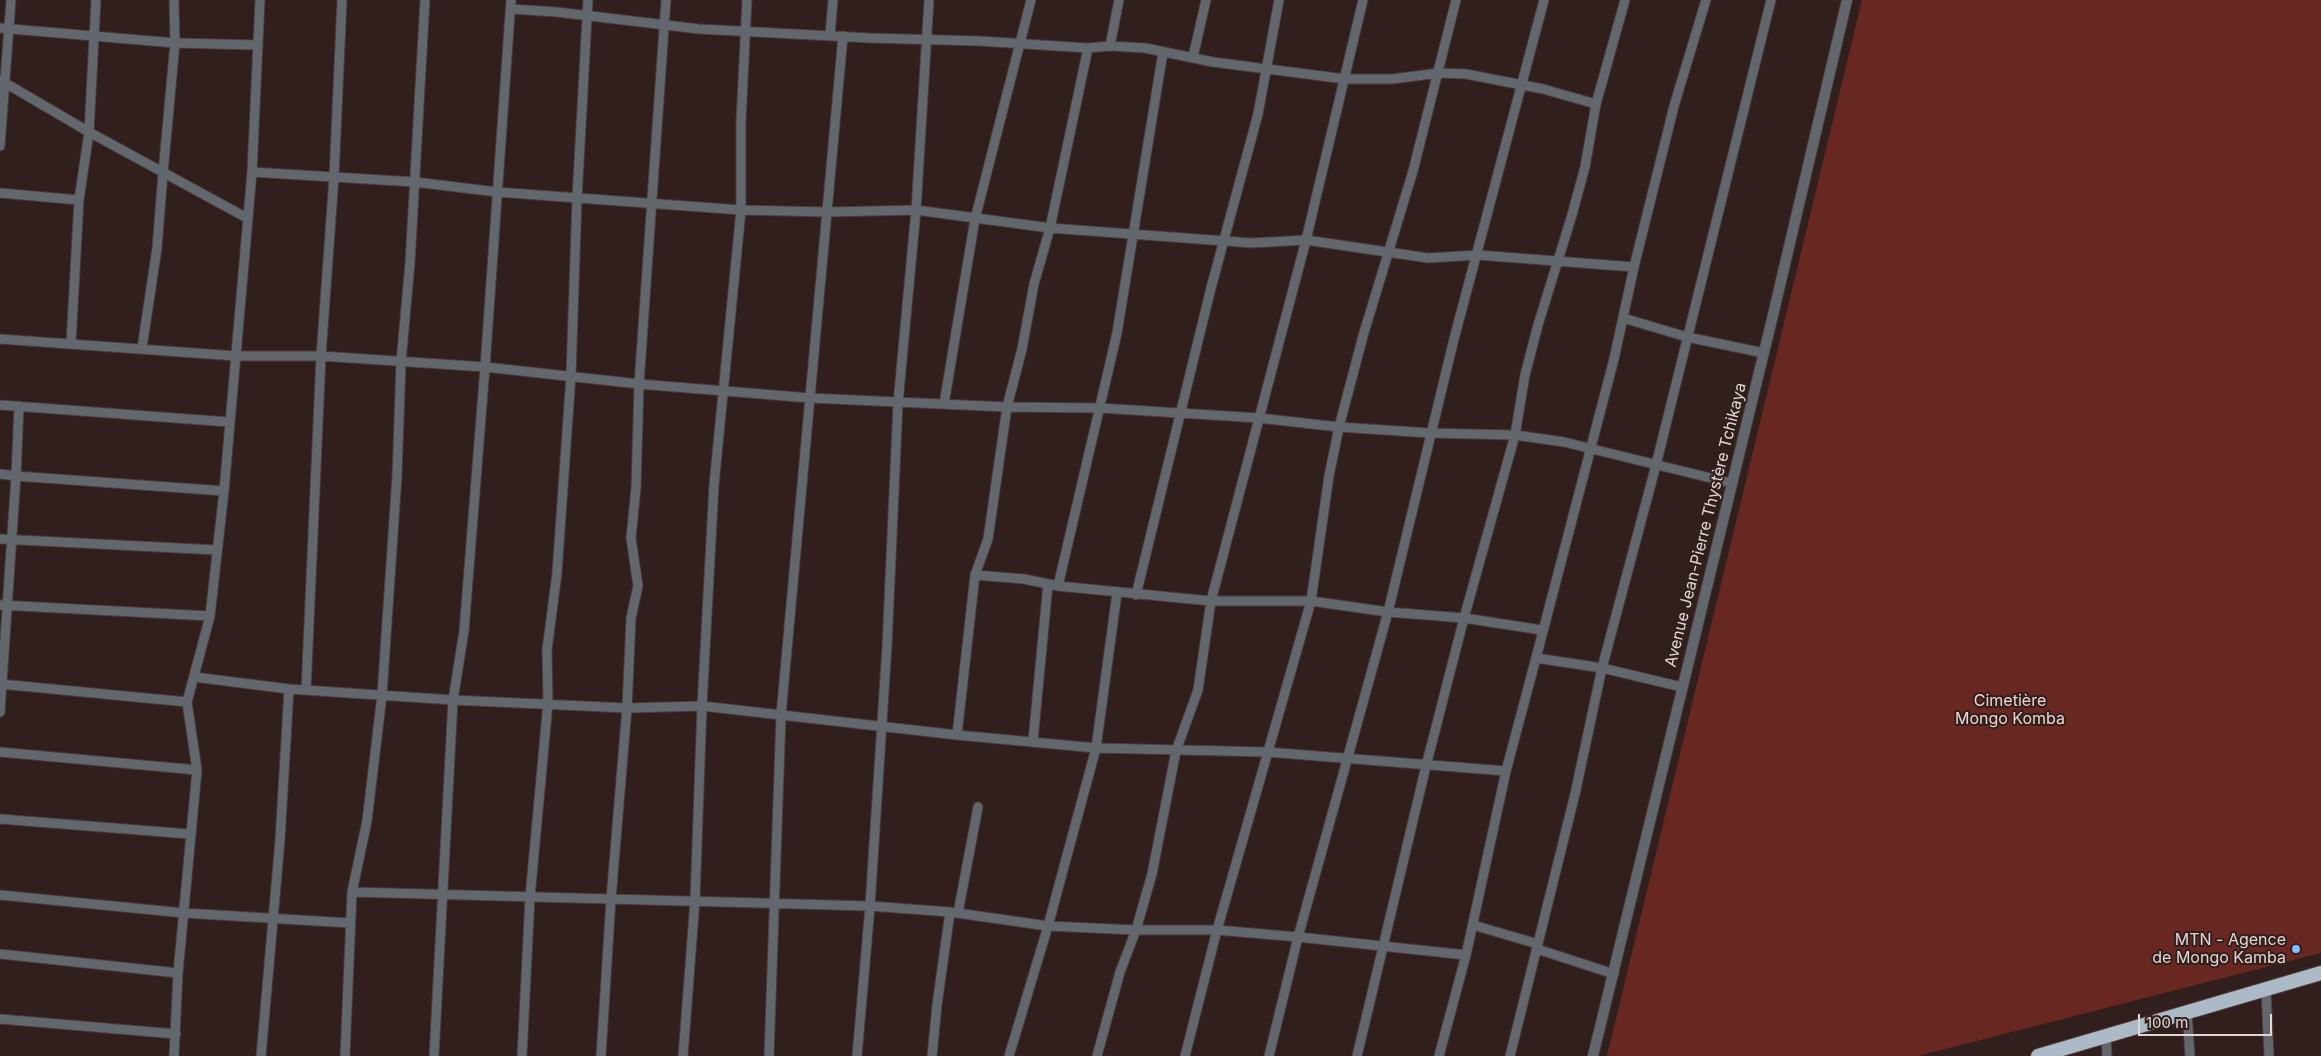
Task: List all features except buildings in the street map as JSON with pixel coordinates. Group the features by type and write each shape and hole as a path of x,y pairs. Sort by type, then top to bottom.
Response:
{"highway":[{"path":"2038,1056 2187,1014 2321,973"}],"street":[{"path":"0,146 4,29 11,0"},
{"path":"71,343 79,200 89,132 96,0"},
{"path":"142,348 156,248 175,43 174,0"},
{"path":"174,1056 178,973 189,834 197,770 187,702 210,616 224,491 252,172 260,0"},
{"path":"306,690 321,356 334,177 342,0"},
{"path":"344,1056 352,892 367,820 382,695 397,476 401,362 415,182 425,0"},
{"path":"522,1056 530,897 548,703 547,650 557,573 570,375 588,0"},
{"path":"601,1056 610,899 627,708 631,618 638,586 631,538 636,488 638,384 662,25 666,0"},
{"path":"683,1056 695,900 702,706 714,485 740,210 741,121 747,0"},
{"path":"830,36 833,0"},
{"path":"856,1056 870,906 880,726 887,646 898,403 916,210 929,0"},
{"path":"944,404 975,220 1031,0"},
{"path":"1110,46 1119,0"},
{"path":"1193,58 1206,0"},
{"path":"1136,595 1211,288 1258,114 1279,0"},
{"path":"1097,1056 1120,972 1136,930 1152,874 1176,751 1198,690 1211,601 1306,240 1363,0"},
{"path":"1184,1056 1217,930 1311,601 1329,476 1339,427 1363,336 1389,252 1439,73 1456,0"},
{"path":"1269,1056 1298,937 1388,612 1430,433 1478,255 1520,85 1544,0"},
{"path":"1357,1056 1426,766 1464,618 1515,434 1525,375 1584,167 1596,104 1625,0"},
{"path":"1439,1056 1466,955 1506,771 1591,449 1674,106 1706,0"},
{"path":"1510,1056 1576,794 1602,668 1656,465 1771,0"},
{"name":"Avenue Jean-Pierre Thystère Tchikaya","path":"1593,1056 1764,353 1847,0"},
{"path":"434,1056 441,896 453,700 464,632 511,5 662,25 746,31 830,36 926,38 1088,48 1110,46 1145,48 1193,58 1265,69 1345,78 1392,79 1439,73 1466,74 1543,89 1596,104"},
{"path":"4,29 175,43 258,45"},
{"path":"769,1056 781,715 843,36"},
{"path":"957,736 975,575 988,538 1007,407 1022,349 1034,284 1050,228 1088,48"},
{"path":"1033,741 1053,585 1100,408 1116,333 1163,52"},
{"path":"2,81 89,132 247,218"},
{"path":"252,172 415,182 497,192 740,210 828,212 916,210 975,220 1050,228 1252,243 1306,240 1428,258 1478,255 1634,267"},
{"path":"0,193 79,200"},
{"path":"1623,318 1688,337 1764,353"},
{"path":"0,339 236,356 321,356 485,367 638,384 810,398 1007,407 1100,408 1260,418 1339,427 1430,433 1515,434 1564,442 1731,483"},
{"path":"0,405 229,422"},
{"path":"0,712 4,605 13,540 19,406"},
{"path":"0,474 224,491"},
{"path":"0,539 217,550"},
{"path":"975,575 1024,579 1053,585 1117,593 1211,601 1311,601 1388,612 1464,618 1542,630"},
{"path":"1009,1056 1048,926 1096,748 1117,593"},
{"path":"4,605 210,616"},
{"path":"1536,658 1602,668 1682,687"},
{"path":"194,677 306,690 453,700 627,708 702,706 957,736 1033,741 1096,748 1267,752 1506,771"},
{"path":"1,684 187,702"},
{"path":"261,1056 280,840 289,688"},
{"path":"0,752 197,770"},
{"path":"932,1056 937,1005 954,912 978,807"},
{"path":"0,819 189,834"},
{"path":"352,892 441,896 695,900 870,906 954,912 1048,926 1136,930 1217,930 1384,945 1466,955"},
{"path":"0,895 184,913 350,923"},
{"path":"1473,925 1614,974"},
{"path":"0,954 178,973"},
{"path":"2266,990 2269,1056"},
{"path":"2187,1014 2190,1056"},
{"path":"0,1019 176,1034"},
{"path":"2106,1037 2107,1056"}],"green space":[{"name":"Cimetière Mongo Komba","path":"1862,0 2321,0 2321,953 1918,1056 1607,1056"}],"place":[{"name":"MTN - Agence de Mongo Kamba","path":"2296,949"}]}
